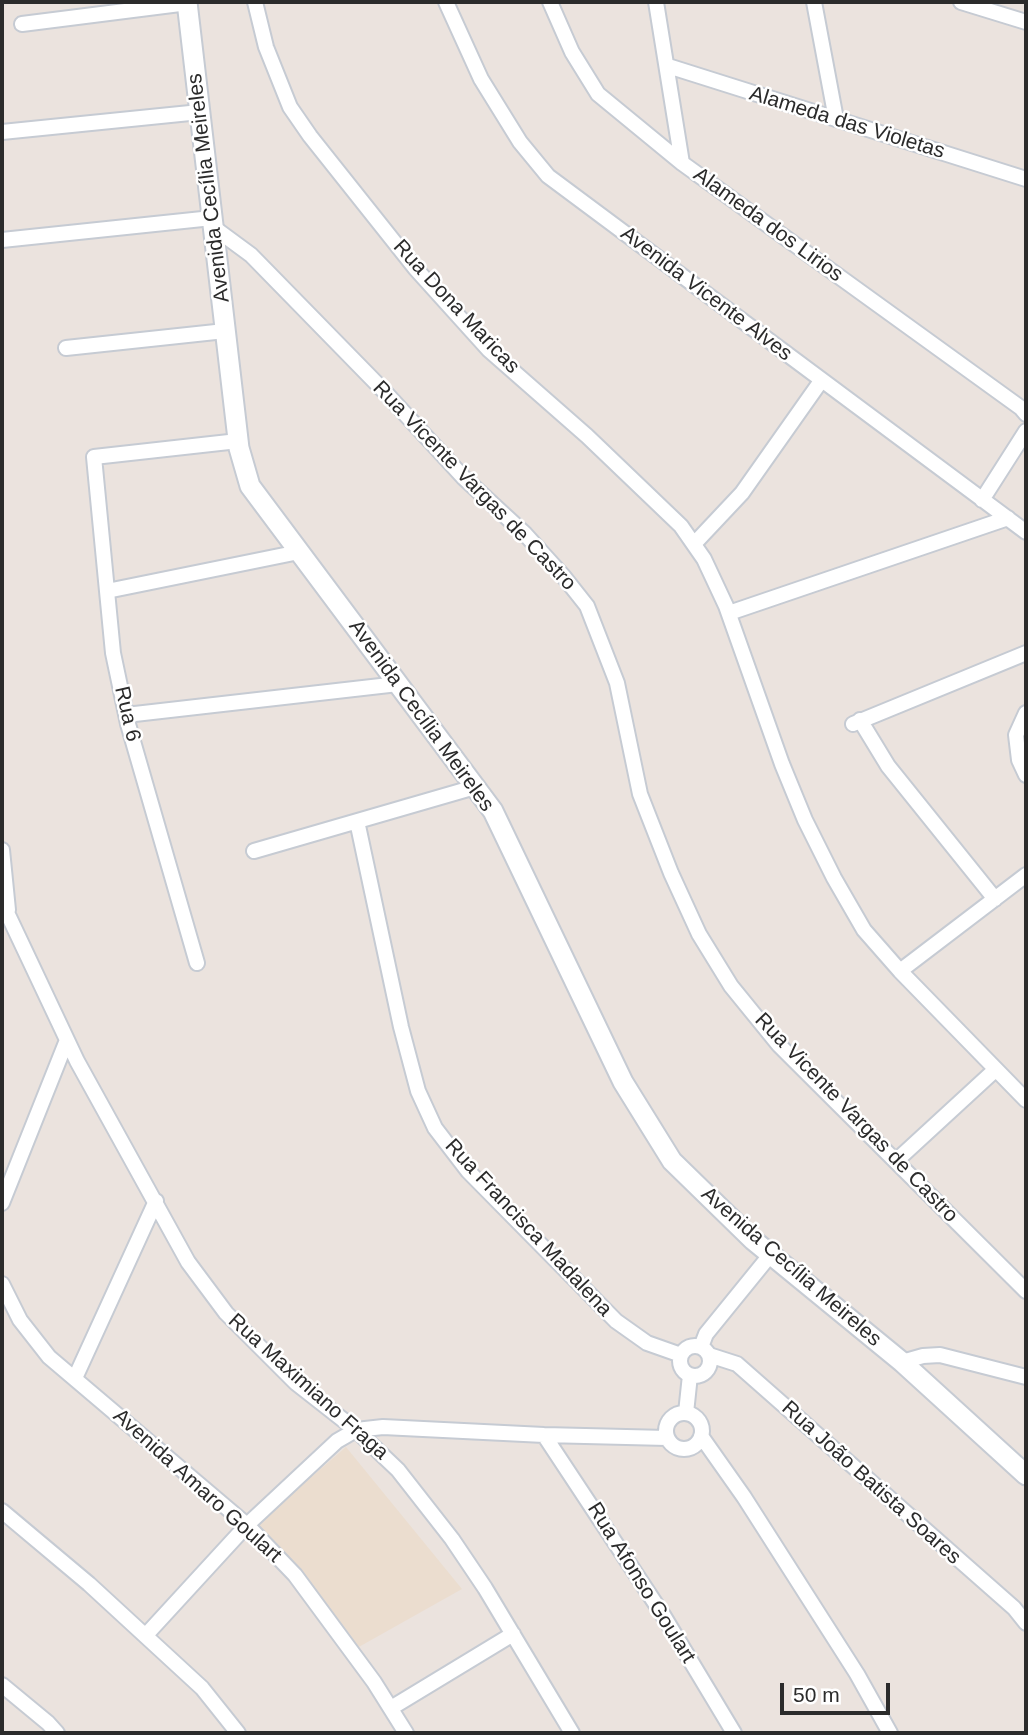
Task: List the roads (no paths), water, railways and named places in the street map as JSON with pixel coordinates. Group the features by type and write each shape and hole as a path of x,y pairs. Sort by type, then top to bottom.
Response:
{"street":[{"name":"Rua Dona Maricas","path":"255,2 266,47 290,107 415,268 489,350 587,436 681,526 694,544 704,559 729,613 782,764 806,820 834,878 864,930 900,971 1026,1100"},
{"name":"Avenida Vicente Alves","path":"446,2 481,79 520,142 548,176 1026,532"},
{"name":"Alameda dos Lirios","path":"550,2 572,52 598,94 682,163 1026,414"},
{"path":"656,2 682,163"},
{"path":"814,2 836,119"},
{"path":"961,2 1026,22"},
{"path":"22,24 187,3"},
{"name":"Avenida Cecília Meireles","path":"187,3 238,441 250,486 493,810 622,1082 672,1161 771,1255 902,1362 1026,1475"},
{"name":"Alameda das Violetas","path":"667,66 1026,179"},
{"path":"2,132 200,112"},
{"path":"2,240 213,222"},
{"name":"Rua Vicente Vargas de Castro","path":"213,222 251,255 384,391 463,477 525,534 587,606 617,683 640,794 671,873 699,934 731,986 779,1045 1026,1291"},
{"path":"66,348 225,331"},
{"path":"694,544 742,493 821,381"},
{"path":"982,500 1026,431"},
{"name":"Rua 6","path":"197,963 126,715 113,653 94,457 238,441"},
{"path":"729,613 1008,518"},
{"path":"107,591 299,552"},
{"path":"995,899 856,722 1026,653"},
{"path":"126,715 398,684"},
{"path":"1026,713 1016,735 1019,760 1026,775"},
{"path":"254,851 475,787"},
{"name":"Rua Francisca Madalena","path":"357,821 401,1027 418,1091 435,1128 468,1171 616,1321 647,1343 681,1355"},
{"name":"Rua Maximiano Fraga","path":"2,850 9,915"},
{"path":"900,971 1026,875"},
{"name":"Rua Maximiano Fraga","path":"2,902 67,1040 188,1262 226,1313 296,1382 355,1430 398,1470 452,1539 572,1733"},
{"path":"2,1203 67,1040"},
{"path":"896,1161 995,1069"},
{"path":"75,1378 156,1201"},
{"path":"705,1350 689,1347 681,1355 681,1367 695,1376 706,1371 710,1360 705,1350 706,1334 771,1255"},
{"name":"Avenida Amaro Goulart","path":"2,1284 20,1320 50,1357 247,1525 295,1575 337,1629 406,1733"},
{"name":"Rua João Batista Soares","path":"705,1350 737,1364 1014,1608 1026,1623"},
{"path":"902,1362 940,1355 1026,1377"},
{"path":"686,1413 690,1375"},
{"path":"686,1413 701,1424 701,1436 694,1446 682,1449 671,1443 666,1432 674,1416 686,1413"},
{"path":"146,1635 247,1525 337,1441 355,1430 383,1427 667,1438"},
{"name":"Rua Afonso Goulart","path":"544,1435 663,1615 734,1733"},
{"path":"701,1436 787,1563 857,1674 890,1733"},
{"path":"2,1511 146,1635 202,1688 238,1733"},
{"path":"391,1708 513,1634"},
{"path":"2,1685 57,1733"}]}
